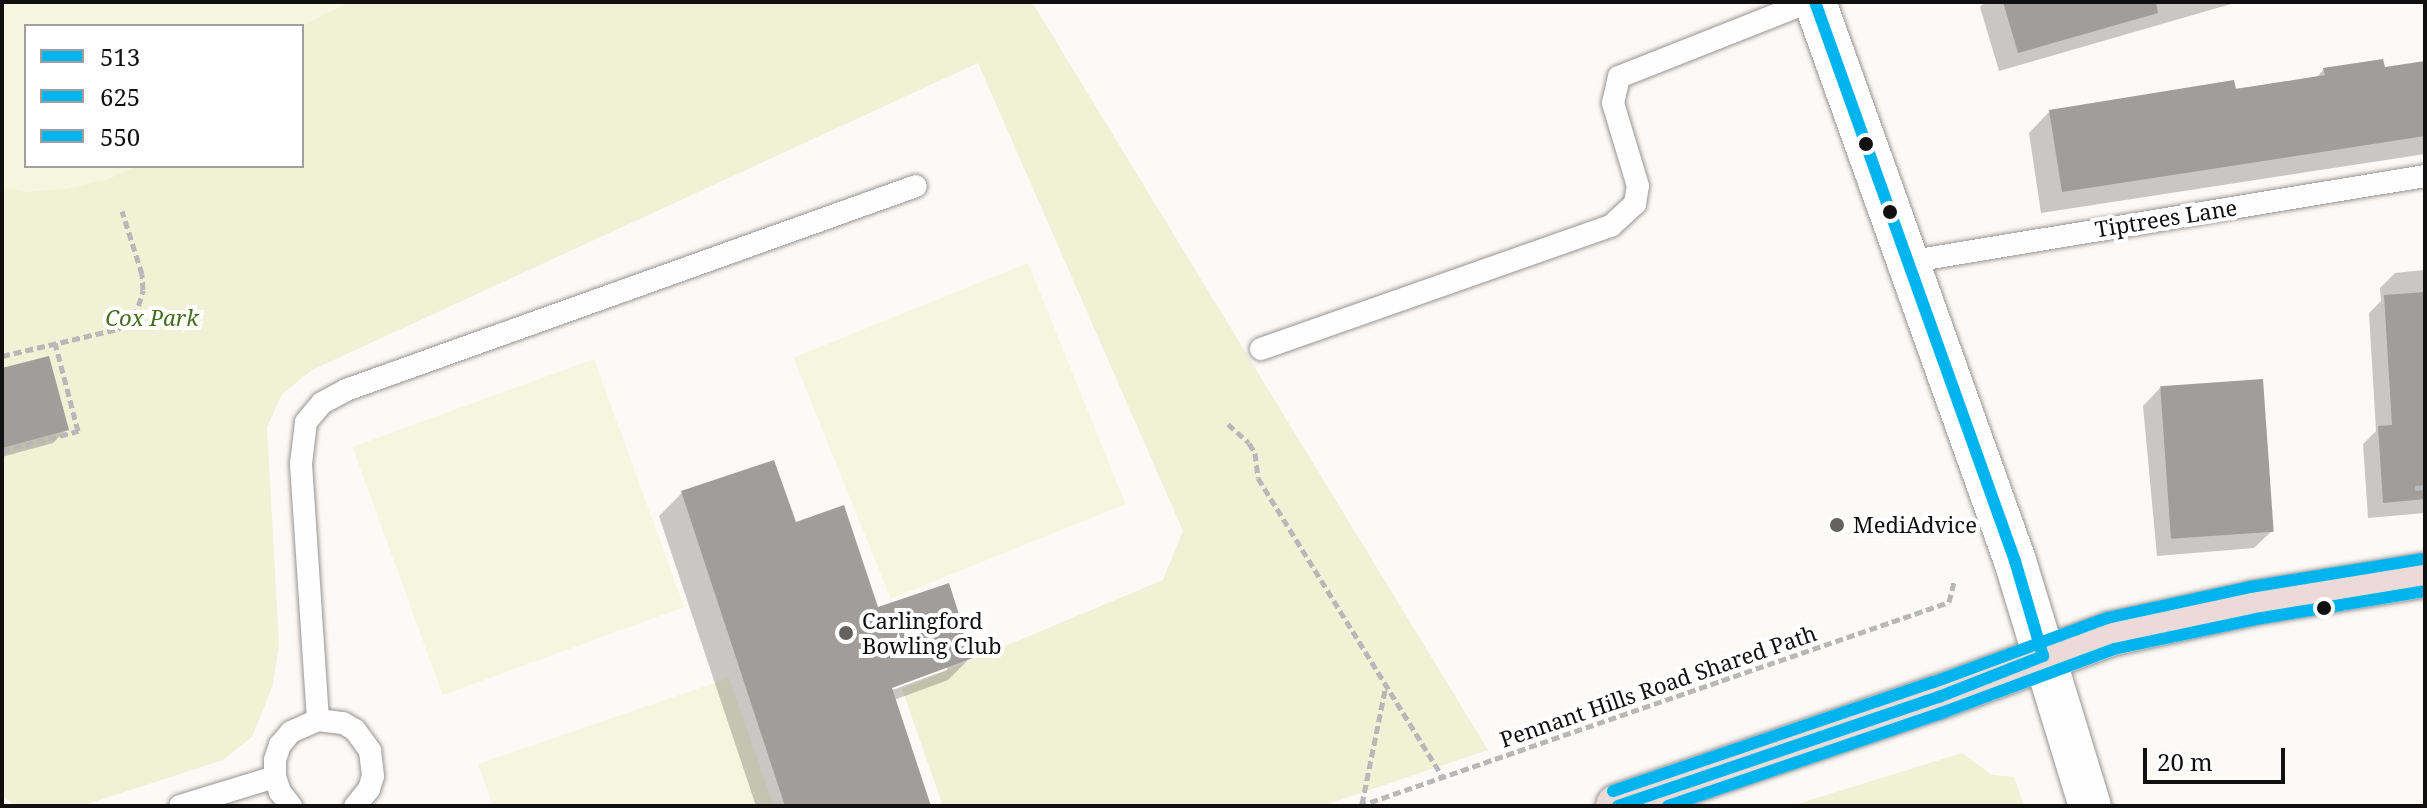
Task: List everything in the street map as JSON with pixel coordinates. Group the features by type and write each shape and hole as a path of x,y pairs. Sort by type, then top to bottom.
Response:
{"highway":[{"path":"1618,806 1939,697 2043,656 2110,634 2208,612 2425,575"}],"street":[{"path":"1815,2 2015,561 2090,806"}],"lane":[{"path":"1261,349 1611,226 1635,204 1638,186 1613,103 1619,77 1808,2"},
{"name":"Tiptrees Lane","path":"1907,262 2425,176"},
{"path":"318,720 301,442 306,422 322,403 346,390 916,186"},
{"path":"291,806 280,792 275,777 280,745 291,732 318,720 343,723 355,730 370,751 373,776 362,804"},
{"path":"180,806 275,777"}],"path":[{"path":"2,356 118,329 135,317 143,290 142,274 122,211"},
{"path":"2,451 78,431 55,343"},
{"path":"1228,424 1249,443 1255,453 1258,478 1443,777"},
{"path":"2415,488 2425,487"},
{"name":"Pennant Hills Road Shared Path","path":"1360,806 1949,602 1954,582"},
{"path":"1360,806 1386,685"}],"green space":[{"name":"Cox Park","path":"2,2 1032,2 1488,750 1322,806 943,806 902,689 1163,580 1183,531 978,63 312,370 282,394 267,427 279,644 273,685 252,737 223,760 81,806 16,806 2,796"},
{"path":"2,2 349,2 304,25 24,24 24,168 134,168 106,180 66,189 24,192 2,188"},
{"path":"1028,263 1125,504 891,599 793,358"},
{"path":"594,359 684,607 443,695 352,447"},
{"path":"729,678 774,806 493,806 478,764"},
{"path":"1962,753 1992,775 2014,777 2024,806 1791,806"}],"building":[{"path":"2003,2 2156,2 2158,13 2018,53"},
{"path":"2383,59 2385,67 2425,61 2425,136 2062,192 2049,110 2234,80 2236,89 2325,75 2323,68"},
{"path":"2425,292 2425,499 2383,503 2378,426 2392,425 2384,295"},
{"path":"49,356 69,430 2,448 2,368"},
{"path":"2263,379 2274,532 2171,539 2160,386"},
{"name":"Carlingford Bowling Club","path":"774,460 796,522 844,505 878,607 949,583 973,658 892,688 931,806 785,806 681,491"}],"transit line":[{"name":"513","path":"1815,2 2015,561 2043,656"},
{"name":"550","path":"1613,791 1934,682 2107,618 2250,587 2422,559"},
{"name":"625","path":"1668,806 1944,712 2114,649 2256,619 2425,591"},
{"name":"513","path":"1618,806 1939,697 2043,656"}],"place":[{"name":"MediAdvice","path":"1837,525"},
{"name":"Carlingford Bowling Club","path":"846,633"}]}
